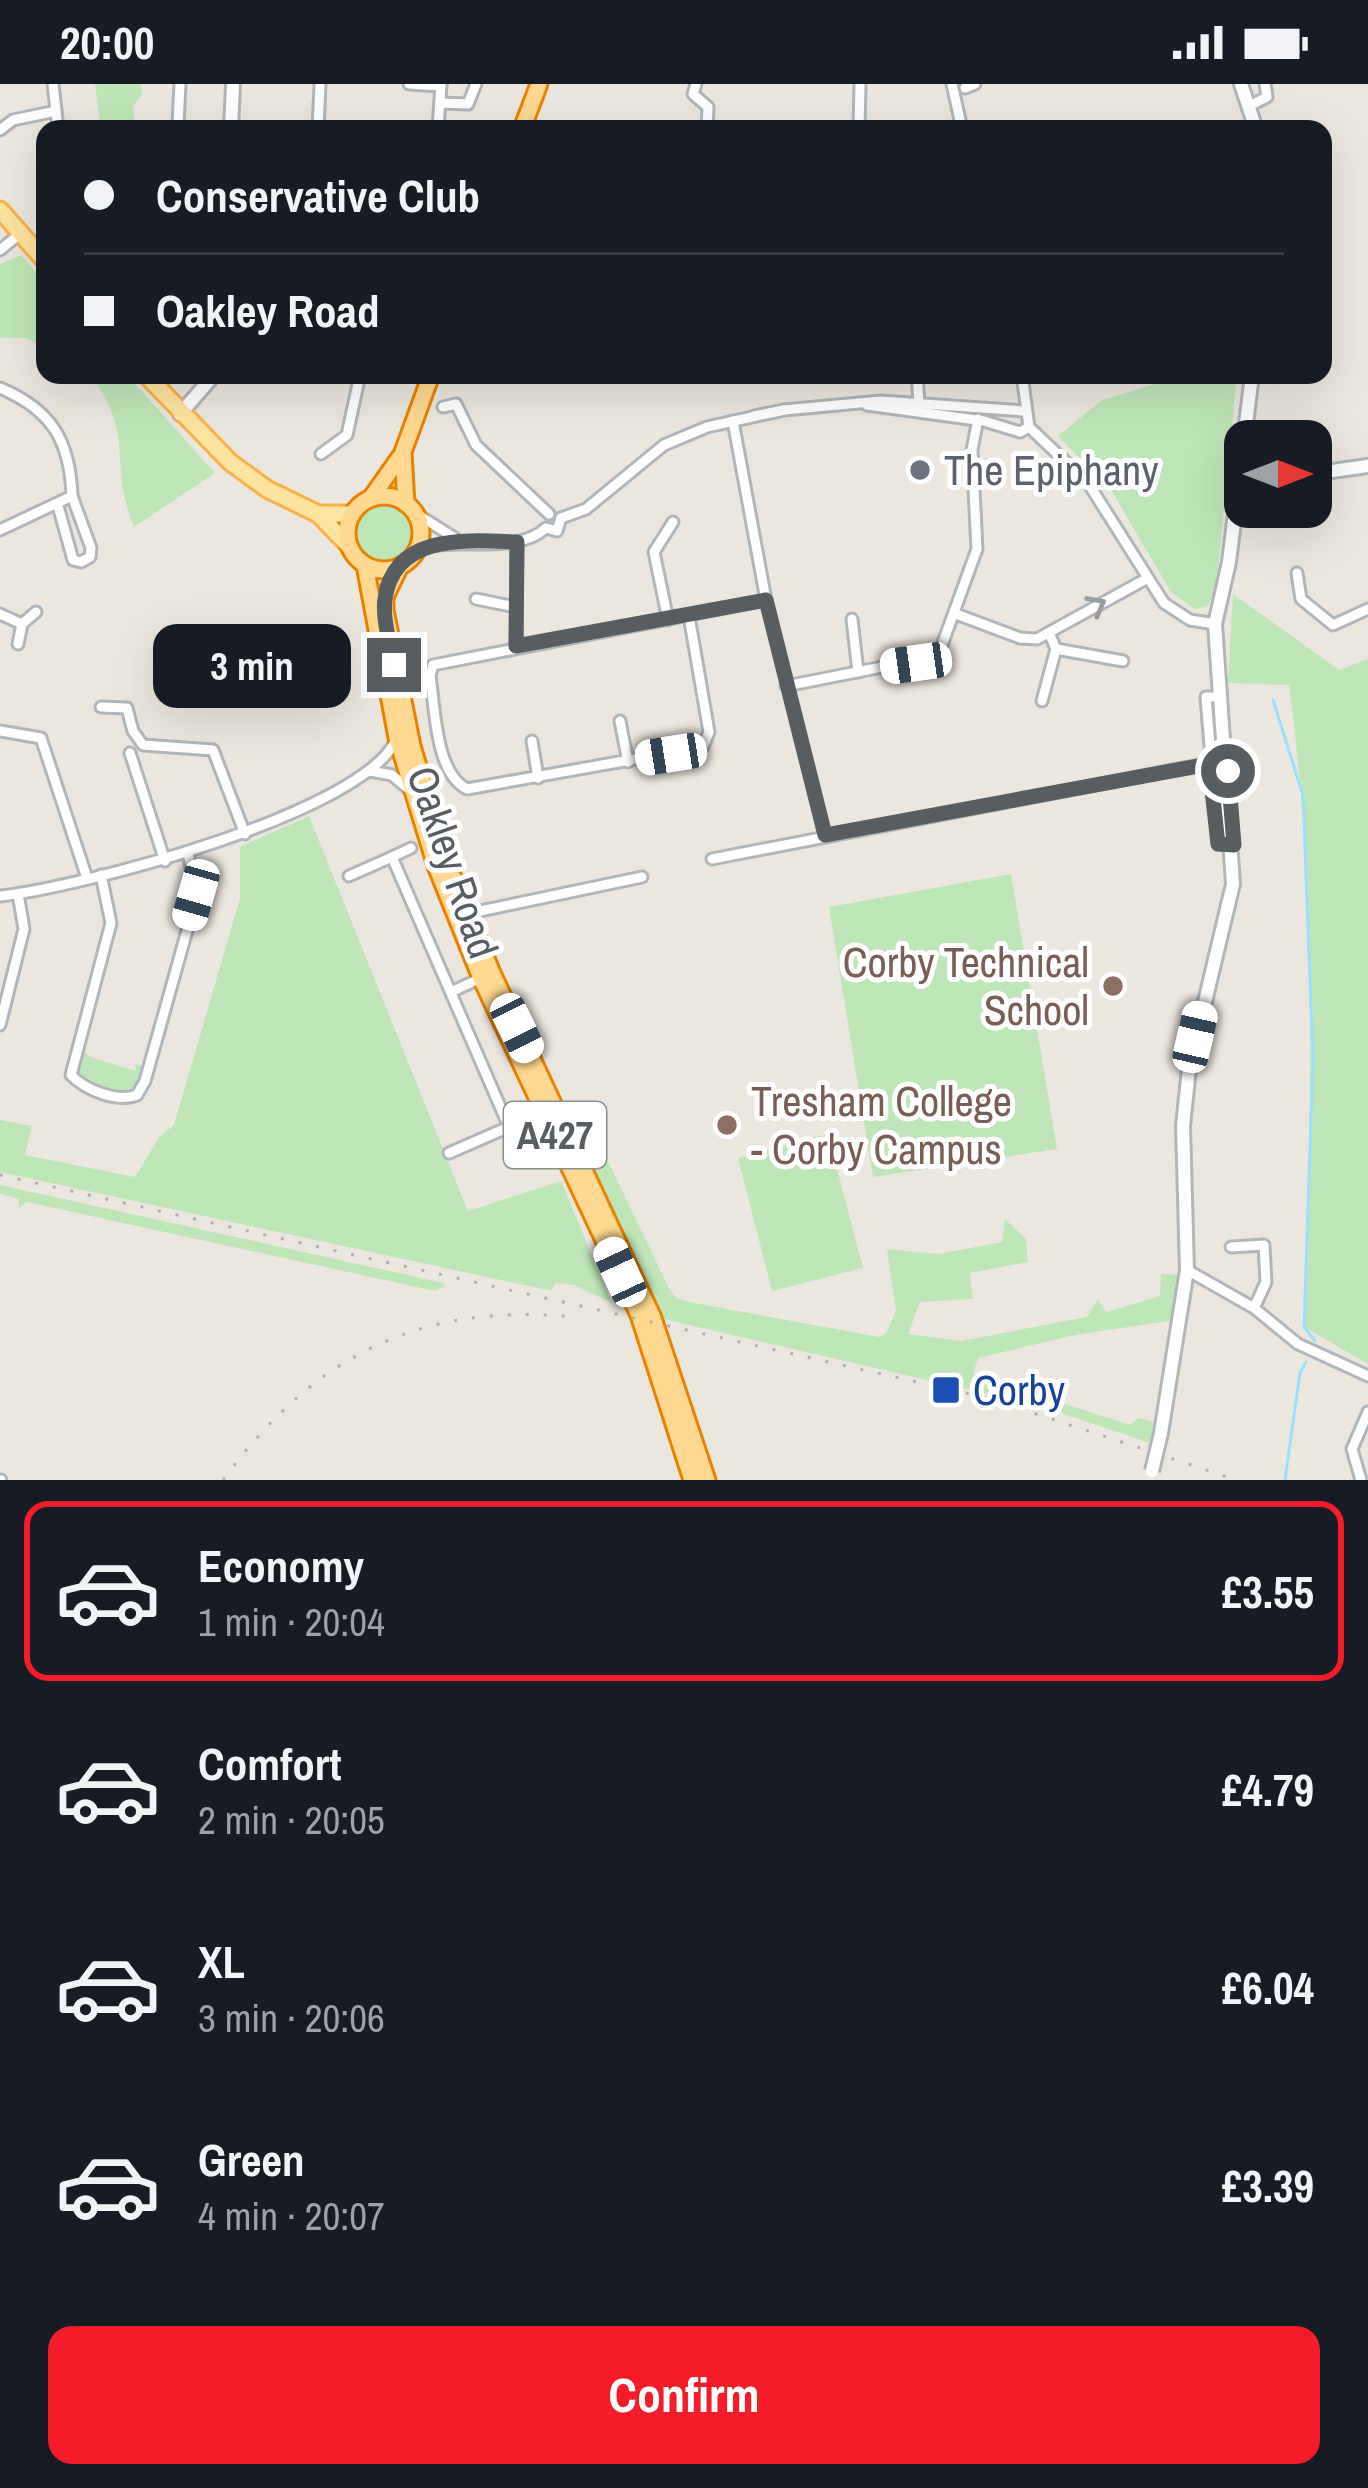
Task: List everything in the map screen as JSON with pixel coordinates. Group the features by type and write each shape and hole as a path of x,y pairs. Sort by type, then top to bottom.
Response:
{"highway":[{"path":"525,120 538,84"},
{"path":"403,452 410,508 420,537 416,551 388,570 365,565 350,548 352,514 371,498 403,452 427,384"},
{"path":"371,498 410,508"},
{"name":"Oakley Road","path":"365,565 397,738 412,792 481,978 639,1315 692,1480"},
{"name":"Oakley Road","path":"400,566 385,597 394,665 430,811 466,914 638,1282 707,1480"}],"main road":[{"path":"0,210 36,250"},
{"path":"154,384 253,481 318,514 350,548"},
{"path":"318,514 352,514"}],"street":[{"path":"52,84 57,120"},
{"path":"178,120 179,84"},
{"path":"231,120 233,84"},
{"path":"409,84 441,85 439,120"},
{"path":"441,103 468,104 476,84"},
{"path":"696,84 693,94 708,107 707,120"},
{"path":"859,120 860,84"},
{"path":"952,84 960,120"},
{"path":"1241,84 1253,120"},
{"path":"1249,106 1267,97 1265,84"},
{"path":"320,120 324,87"},
{"path":"2,134 13,119 56,111"},
{"path":"0,250 21,233"},
{"path":"180,414 206,384"},
{"path":"322,454 347,435 358,384"},
{"path":"918,384 919,403"},
{"path":"1022,384 1020,411 1029,427 1088,483 1146,579 1177,614 1215,624"},
{"path":"1247,420 1251,384"},
{"path":"0,388 20,396 56,426 71,465 72,496 91,548 90,557 81,562 73,560 58,506"},
{"path":"443,407 456,404 476,445 549,514 561,518 586,509 664,445 758,411 919,403 1020,411"},
{"path":"867,405 978,419 1013,430 1029,427"},
{"path":"1013,430 1009,420 1020,411"},
{"path":"786,686 938,656 977,548 972,450 978,419"},
{"path":"733,421 766,600 825,835"},
{"path":"1332,471 1368,466"},
{"path":"0,530 72,496"},
{"path":"410,508 459,540"},
{"path":"546,528 549,514"},
{"path":"416,551 459,540 517,542 546,528 556,531 561,518"},
{"path":"1151,1476 1187,1270 1186,1098 1198,1024 1229,915 1234,845 1215,624 1233,528"},
{"path":"668,620 654,552 672,530"},
{"path":"516,646 517,542"},
{"path":"1297,573 1301,598 1333,625 1368,609"},
{"path":"956,614 1020,638 1050,635 1146,579"},
{"path":"476,599 515,607"},
{"path":"689,616 710,739 698,750 466,789 458,785 446,764 430,676 433,665 766,600"},
{"path":"18,644 22,624 36,612"},
{"path":"0,614 22,624"},
{"path":"852,619 858,672"},
{"path":"1050,635 1056,649"},
{"path":"1056,649 1123,661"},
{"path":"1042,701 1041,678 1056,649"},
{"path":"1213,697 1206,698 1218,844 1234,845"},
{"path":"100,706 128,708 133,731 143,745 213,750 244,834"},
{"path":"620,721 628,763"},
{"path":"0,731 40,738 87,878"},
{"path":"0,896 165,861 244,834 370,772 397,738"},
{"path":"532,741 538,778"},
{"path":"130,752 165,861"},
{"path":"134,765 147,760"},
{"path":"712,860 1209,764"},
{"path":"370,772 392,775 412,792"},
{"name":"Oakley Road","path":"350,876 411,848"},
{"path":"101,875 111,923 71,1075 86,1087 128,1099 145,1081 196,895 188,854"},
{"name":"Oakley Road","path":"392,857 509,1126"},
{"path":"466,914 642,877"},
{"path":"0,1025 24,929 18,894"},
{"name":"Oakley Road","path":"451,992 481,978"},
{"path":"449,1153 522,1122"},
{"path":"1231,1247 1280,1244"},
{"path":"1254,1308 1267,1282 1264,1245"},
{"path":"1187,1270 1254,1308 1298,1344 1368,1376"},
{"path":"1361,1480 1352,1448 1368,1412"}],"green space":[{"path":"95,84 141,84 142,95 133,106 134,120 100,120"},
{"path":"21,255 36,272 36,343 26,338 0,338 0,264"},
{"path":"96,384 135,384 215,473 134,527 113,414"},
{"path":"1155,384 1236,384 1232,420 1224,420 1224,508 1216,592 1207,606 1195,609 1171,592 1111,490 1058,436 1102,400"},
{"path":"384,504 404,513 413,533 404,553 384,562 364,553 355,533 364,513"},
{"path":"1233,594 1339,670 1368,659 1368,1364 1304,1327 1310,1006 1298,765 1289,685 1228,683"},
{"path":"309,816 468,1211 561,1181 612,1303 574,1285 555,1283 552,1291 0,1172 0,1120 32,1126 25,1155 135,1177 160,1136 174,1125 240,898 240,847"},
{"path":"1011,874 1057,1149 873,1177 829,907"},
{"path":"79,1047 90,1057 136,1071 135,1064 145,1067 140,1084 124,1094 85,1082 75,1066"},
{"path":"828,1134 863,1268 772,1291 738,1158"},
{"path":"604,1153 669,1288 676,1298 689,1302 879,1337 886,1333 896,1311 887,1249 939,1254 1002,1242 1005,1219 1026,1239 1028,1262 970,1273 973,1299 920,1302 908,1334 961,1341 1087,1317 1098,1299 1106,1312 1160,1296 1161,1274 1181,1275 1175,1320 1075,1335 978,1358 973,1374 1130,1425 1138,1418 1154,1422 1153,1444 1040,1406 659,1318 589,1159"},
{"path":"0,1185 445,1286 435,1291 27,1202 19,1208 19,1199 0,1194"}],"waterway":[{"path":"1273,700 1303,795 1313,1059 1304,1327 1315,1341"},
{"path":"1285,1480 1300,1373 1306,1362"}],"railway":[{"path":"0,1175 988,1398 1237,1480"},
{"path":"223,1480 294,1401 332,1370 374,1347 466,1319 574,1317"}],"place":[{"name":"The Epiphany","path":"920,470"},
{"name":"Corby Technical School","path":"1113,986"},
{"name":"Tresham College - Corby Campus","path":"727,1125"},
{"name":"Corby","path":"946,1390"}],"route":[{"path":"394,665 385,597 400,566 416,551 445,542 517,542 516,646 766,600 825,835 1209,764 1218,844 1234,845 1228,771"}]}
